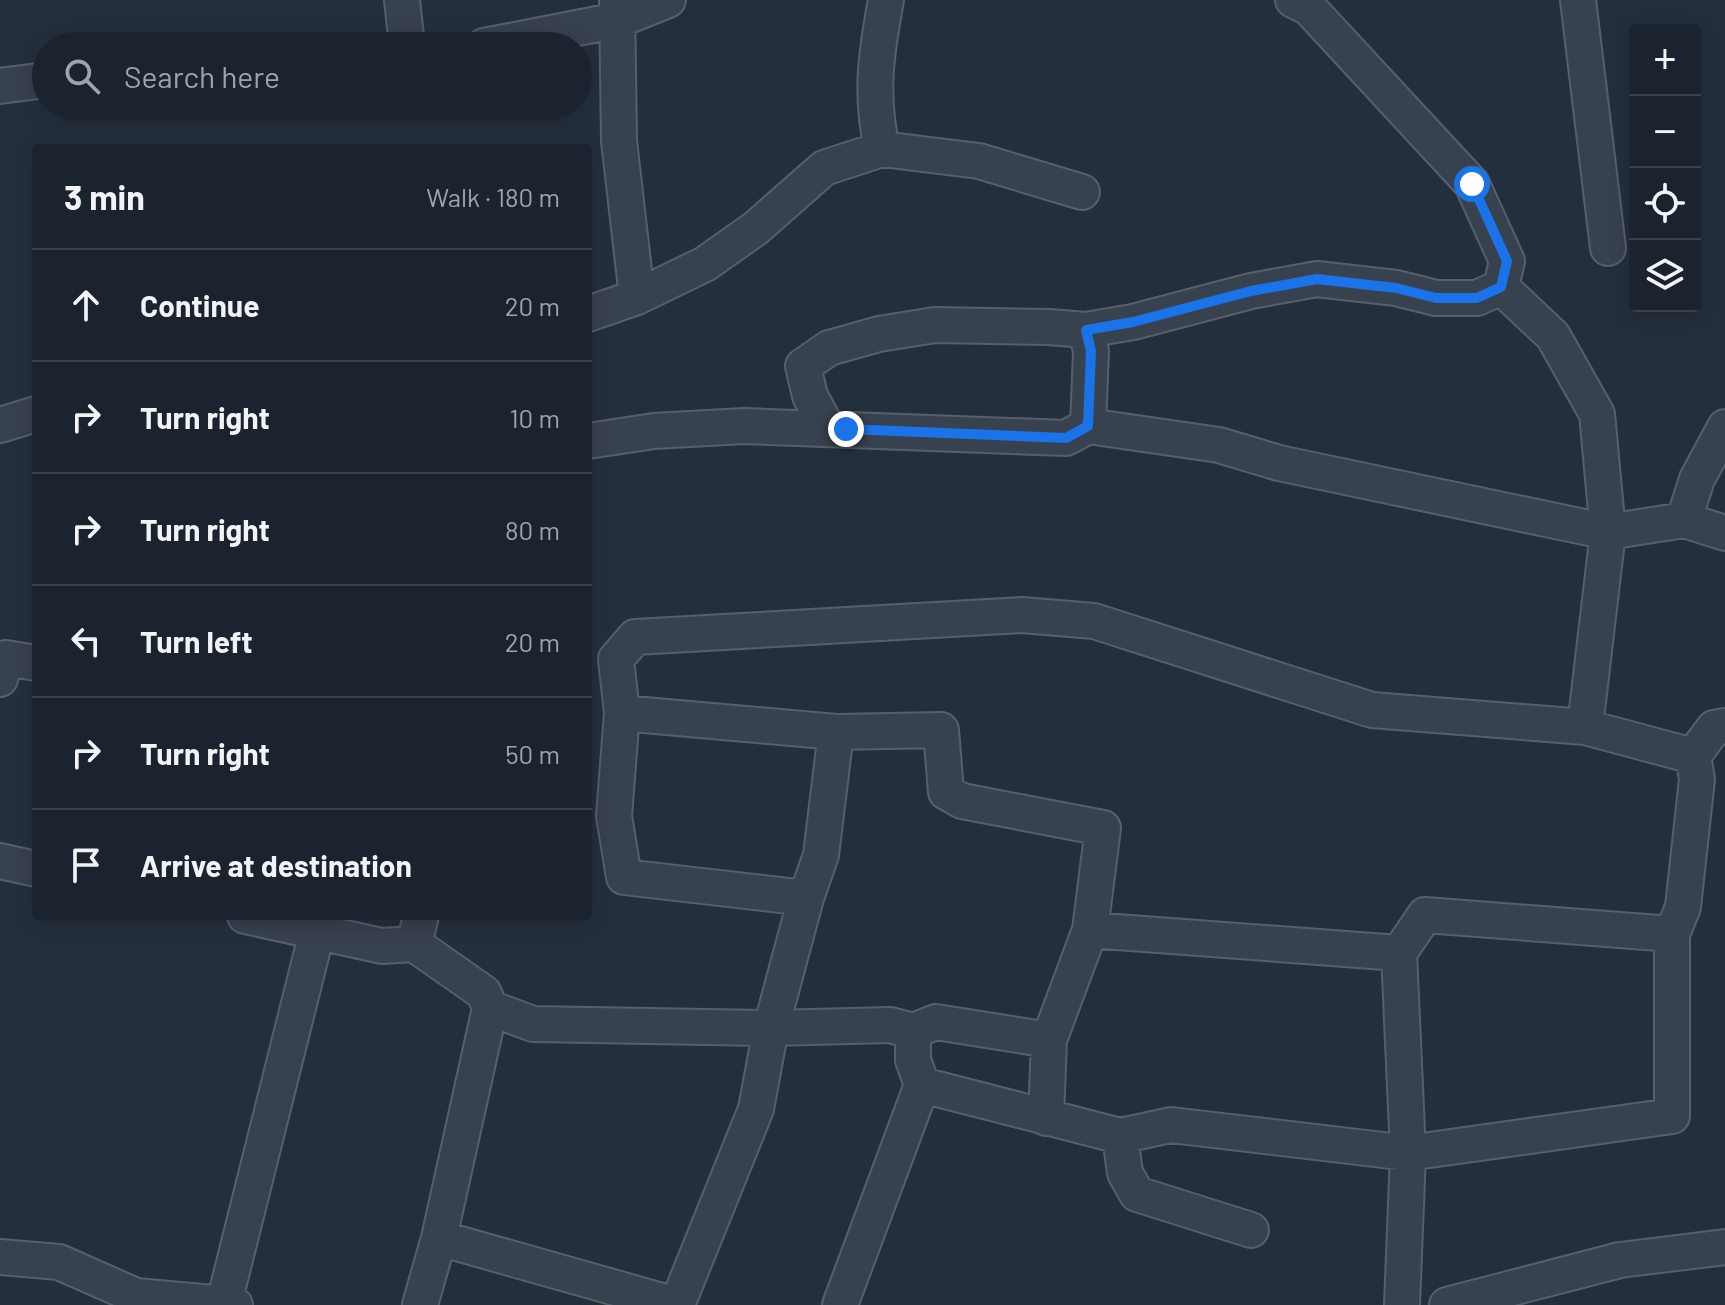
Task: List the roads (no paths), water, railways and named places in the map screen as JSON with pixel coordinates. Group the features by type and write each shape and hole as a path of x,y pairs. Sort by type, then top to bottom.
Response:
{"street":[{"path":"402,0 405,32"},
{"path":"536,32 668,0"},
{"path":"882,149 874,114 876,53 886,0"},
{"path":"1293,0 1309,8 1472,184 1507,261 1501,287"},
{"path":"1578,0 1608,248"},
{"path":"618,10 619,141 637,297"},
{"path":"0,86 32,82"},
{"path":"592,313 637,297 705,264 756,228 824,168 882,149 979,161 1082,192"},
{"path":"827,428 810,396 803,366 829,348 879,334 935,325 1086,330 1133,322 1251,291 1317,279 1396,288 1436,298 1477,298 1501,287"},
{"path":"1501,287 1553,336 1597,414 1608,532 1585,727"},
{"path":"1086,330 1091,351 1088,426"},
{"path":"0,425 32,415"},
{"path":"592,440 654,431 744,426 1066,438 1088,426 1219,445 1279,463 1608,532 1684,520 1725,533"},
{"path":"1684,520 1697,479 1725,427"},
{"path":"806,898 624,877 614,816 622,713 616,659 635,637 1022,615 1094,621 1372,710 1585,727 1693,756"},
{"path":"0,679 6,658 32,662"},
{"path":"622,713 836,732 941,730 946,792 962,801 1103,828 1090,930 1049,1040 1046,1118"},
{"path":"922,1085 1120,1136 1171,1125 1408,1153 1672,1116 1672,934 1683,907 1697,779 1693,756 1714,728 1725,726"},
{"path":"439,1238 676,1305 756,1109 771,1028 806,898 821,855 836,732"},
{"path":"0,861 32,868"},
{"path":"1402,1305 1408,1153 1399,953 1425,915 1672,934"},
{"path":"263,920 382,946 418,930 484,993 490,1008 439,1238 420,1305"},
{"path":"1090,930 1399,953"},
{"path":"0,1257 59,1262 135,1300 229,1304 317,932"},
{"path":"490,1008 533,1024 771,1028 890,1025 913,1031 936,1022 1049,1040"},
{"path":"840,1305 922,1085 913,1060 913,1031"},
{"path":"1120,1136 1125,1173 1137,1194 1251,1230"},
{"path":"1447,1305 1620,1260 1725,1247"}]}
